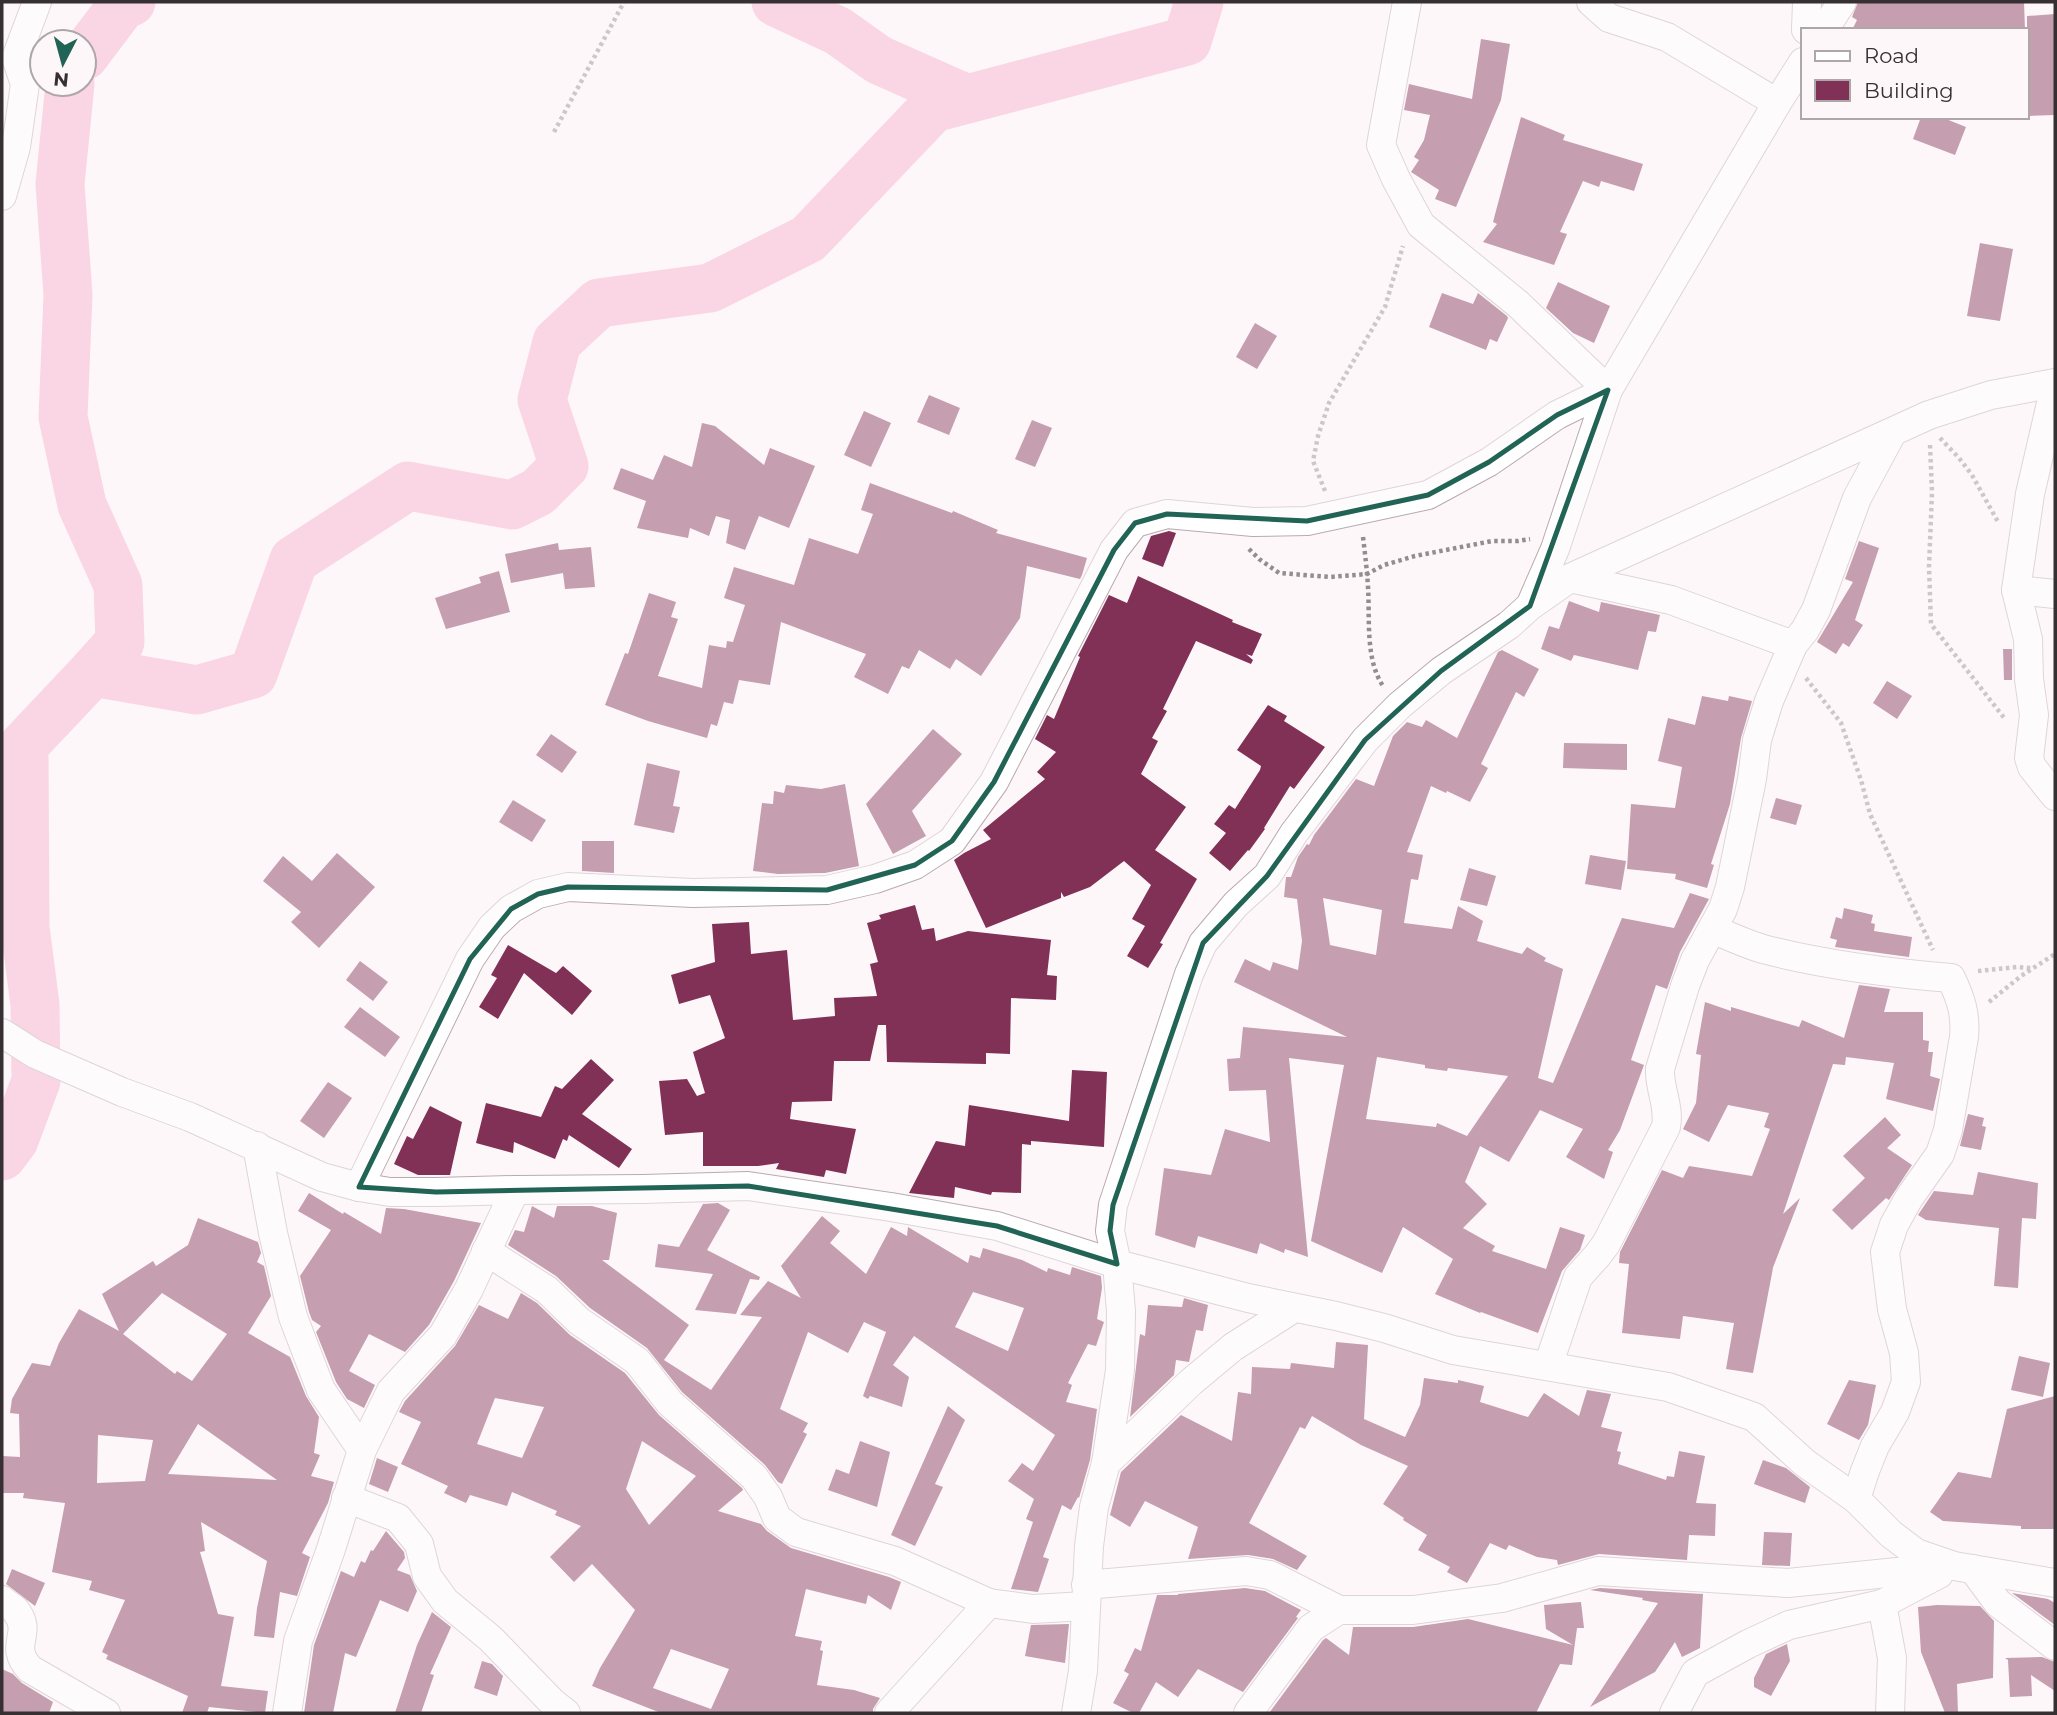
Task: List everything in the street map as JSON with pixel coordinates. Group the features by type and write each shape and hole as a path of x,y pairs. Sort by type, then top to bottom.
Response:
{"street":[{"path":"2,196 16,147 26,84 16,58 37,2"},
{"path":"1406,2 1381,145 1396,180 1421,225 1518,304 1608,390"},
{"path":"1591,2 1609,18 1667,37 1777,103"},
{"path":"1806,28 1807,2"},
{"path":"1825,28 1842,2"},
{"path":"1530,606 1555,549 1608,390 1801,65"},
{"path":"1076,1713 1083,1671 1088,1546 1094,1507 1106,1463 1120,1370 1121,1311 1117,1264 1110,1231 1113,1205 1189,974 1203,943 1236,904 1267,876 1294,833 1365,740 1397,707 1441,671 1509,625 1530,606 1570,578 1929,415 1991,395 2055,385 2030,494 2016,590 2028,639 2029,679 2034,715 2029,758 2032,767 2055,796"},
{"path":"359,1188 470,959 492,927 511,909 538,894 568,887 693,893 827,890 875,879 915,865 952,841 994,782 1114,550 1135,523 1167,514 1253,522 1307,521 1428,495 1489,462 1557,415 1608,390"},
{"path":"1548,1366 1570,1294 1578,1277 1606,1244 1666,1127 1669,1113 1660,1069 1695,960 1723,909 1730,887 1752,779 1757,740 1769,701 1790,653 1816,610 1857,498 1892,433"},
{"path":"1570,578 1671,600 1790,653"},
{"path":"2016,590 2055,594"},
{"path":"1712,929 1761,948 1817,961 1951,978 1962,1000 1965,1024 1948,1130 1940,1154 1894,1225 1885,1252 1892,1310 1904,1353 1906,1382 1895,1412 1875,1446 1856,1499"},
{"path":"2,1033 35,1054 122,1092 190,1117 312,1173 359,1188 402,1192 748,1185 997,1226 1117,1264 1248,1298 1336,1315 1453,1349 1668,1387 1754,1417 1805,1463 1856,1499 1891,1534 1916,1553 1964,1567 2055,1583"},
{"path":"257,1146 273,1233 293,1317 321,1390 362,1450"},
{"path":"287,1713 299,1641 362,1450 391,1391 443,1335 469,1289 515,1190"},
{"path":"486,1251 547,1290 579,1321 637,1360 670,1403 754,1476 768,1497 777,1518 796,1532 895,1561 989,1604 1033,1609 1085,1595 1246,1571 1270,1575 1339,1610 1413,1610 1502,1598 1598,1571 1788,1583 1964,1567"},
{"path":"1106,1463 1191,1382 1233,1347 1294,1308"},
{"path":"346,1498 398,1518 419,1544 427,1576 445,1601 491,1639 566,1713"},
{"path":"1674,1713 1695,1673 1748,1644 1789,1625 1882,1604 1964,1567"},
{"path":"1964,1567 1998,1603 2055,1646"},
{"path":"2,1601 15,1610 24,1628 19,1649 22,1660 30,1669 106,1713"},
{"path":"889,1713 989,1604"},
{"path":"1882,1604 1892,1658 1889,1713"},
{"path":"1248,1713 1311,1628 1339,1610"}],"path":[{"path":"554,132 624,2"},
{"path":"1397,707 1377,678 1370,645 1367,574 1360,523 1326,492 1313,461 1329,403 1385,307 1414,213"},
{"path":"1929,415 1941,441 1972,475 2001,531"},
{"path":"1929,415 1932,492 1929,567 1931,624 2001,714 2029,758"},
{"path":"1221,519 1259,559 1279,573 1330,577 1367,574 1384,565 1415,556 1492,541 1518,541 1543,536 1563,525"},
{"path":"1790,653 1841,723 1870,814 1939,963 1951,978 1980,970 2032,968"},
{"path":"1965,1024 1992,999 2055,954"}],"highlighted area":[{"path":"1608,390 1530,606 1441,671 1365,740 1267,876 1203,943 1113,1205 1110,1231 1117,1264 997,1226 748,1186 436,1192 359,1187 470,959 511,909 538,894 568,887 827,890 915,865 952,841 994,782 1114,550 1135,523 1167,514 1307,521 1428,495 1489,462 1557,415"}],"building":[{"path":"1858,2 2024,2 2025,28 1853,28 1857,20 1852,17"},
{"path":"2055,14 2055,115 2029,116 2027,16"},
{"path":"1481,39 1510,44 1501,100 1456,207 1435,199 1439,190 1411,172 1419,160 1414,157 1424,140 1430,115 1404,110 1409,84 1472,99"},
{"path":"1521,117 1565,135 1563,140 1643,164 1634,191 1601,181 1599,187 1583,181 1560,232 1567,234 1554,265 1483,242 1497,224 1493,222"},
{"path":"1920,119 1946,119 1966,127 1955,155 1913,139"},
{"path":"1980,243 2013,249 2000,321 1967,316"},
{"path":"1558,282 1610,306 1594,343 1573,333 1546,308"},
{"path":"1442,293 1473,304 1478,293 1507,316 1497,342 1490,339 1486,350 1429,327"},
{"path":"1255,323 1277,336 1257,369 1236,357"},
{"path":"929,395 960,408 949,435 917,422"},
{"path":"864,411 891,423 871,467 844,455"},
{"path":"1032,420 1052,428 1035,467 1015,459"},
{"path":"702,423 715,426 764,465 770,448 815,466 789,528 759,516 745,550 726,543 730,520 716,516 709,536 690,528 688,538 637,528 646,501 613,489 621,468 653,480 664,455 692,467"},
{"path":"870,483 952,513 953,511 998,530 996,533 1087,558 1082,575 1080,579 1027,566 1020,618 981,676 956,659 950,669 919,650 909,669 902,666 888,694 854,677 866,654 781,622 770,685 739,680 733,704 724,702 717,726 711,724 707,738 605,705 625,653 628,654 649,593 676,602 671,617 678,619 658,676 702,688 709,645 726,648 727,641 733,642 745,605 724,598 734,567 794,585 809,538 858,554 873,514 861,510"},
{"path":"1169,531 1176,533 1163,567 1142,559 1151,536"},
{"path":"1859,541 1879,548 1855,620 1863,625 1849,647 1843,643 1836,654 1817,642 1853,582 1845,579"},
{"path":"558,543 559,550 591,547 595,587 565,589 563,573 511,583 505,554"},
{"path":"499,571 510,612 446,629 435,598 481,583 479,577"},
{"path":"1138,576 1262,634 1252,656 1246,654 1253,660 1251,664 1196,641 1163,709 1167,711 1152,738 1158,741 1141,774 1186,807 1155,850 1197,879 1148,968 1127,956 1145,926 1132,919 1151,885 1124,861 1090,887 1064,897 1061,892 1061,898 986,928 954,860 991,839 983,830 1045,779 1037,772 1056,752 1035,739 1047,715 1054,719 1080,657 1078,656 1109,595 1127,603"},
{"path":"1569,601 1599,612 1601,602 1660,615 1656,632 1648,631 1638,670 1574,655 1571,661 1541,649 1549,626 1559,629"},
{"path":"2003,649 2012,649 2012,680 2004,680"},
{"path":"1502,650 1539,669 1524,697 1516,692 1481,764 1488,768 1470,802 1431,786 1407,852 1423,855 1418,880 1411,879 1404,923 1452,929 1458,906 1483,921 1477,941 1522,954 1527,947 1546,958 1544,961 1563,969 1538,1078 1553,1083 1622,918 1674,928 1690,893 1709,899 1680,952 1667,989 1656,985 1631,1060 1644,1065 1620,1130 1608,1150 1613,1152 1604,1179 1566,1157 1583,1129 1540,1110 1509,1162 1480,1146 1465,1182 1487,1204 1463,1228 1495,1246 1492,1251 1546,1269 1560,1227 1585,1235 1580,1250 1562,1271 1538,1333 1435,1294 1453,1259 1403,1227 1382,1273 1311,1241 1344,1065 1289,1058 1308,1257 1285,1249 1284,1253 1260,1243 1257,1254 1198,1236 1195,1248 1155,1235 1164,1168 1211,1175 1225,1129 1270,1142 1266,1090 1229,1091 1227,1059 1240,1058 1243,1027 1347,1037 1234,982 1245,959 1270,971 1273,962 1298,970 1302,941 1297,899 1284,897 1286,877 1291,877 1298,857 1356,779 1374,786 1393,736 1407,722 1422,727 1426,720 1457,738 1498,652","holes":["1323,898 1382,910 1376,955 1330,945","1377,1057 1425,1065 1425,1068 1447,1071 1448,1068 1508,1076 1467,1136 1437,1123 1436,1127 1366,1119"]},
{"path":"1887,681 1912,696 1897,719 1873,703"},
{"path":"1702,696 1728,701 1729,696 1752,701 1741,738 1730,804 1711,864 1714,865 1707,888 1675,879 1676,874 1627,869 1631,804 1675,808 1682,767 1658,761 1668,718 1695,725"},
{"path":"1268,705 1287,716 1284,721 1325,747 1294,789 1290,786 1265,829 1230,871 1209,853 1226,833 1214,824 1229,805 1235,809 1260,770 1261,766 1237,750"},
{"path":"933,729 962,754 912,811 926,836 893,854 866,804"},
{"path":"551,734 577,752 562,773 536,755"},
{"path":"1564,743 1627,744 1627,770 1563,768"},
{"path":"647,763 680,771 673,806 680,807 674,833 634,825"},
{"path":"845,784 859,866 825,873 778,874 753,871 762,803 773,804 774,791 784,793 786,785 821,789"},
{"path":"1776,798 1802,805 1796,825 1770,818"},
{"path":"513,800 546,820 532,842 499,822"},
{"path":"582,841 614,841 614,873 582,871"},
{"path":"337,853 375,887 319,948 291,922 301,912 263,881 283,856 312,881"},
{"path":"1590,855 1626,861 1621,890 1585,884"},
{"path":"1469,868 1496,876 1487,906 1460,900"},
{"path":"915,905 922,930 934,928 936,941 968,931 1051,940 1047,975 1057,976 1056,1000 1011,998 1010,1054 986,1053 986,1064 887,1062 886,1025 878,1025 870,1061 834,1061 832,1101 792,1102 790,1119 856,1129 846,1174 826,1170 824,1177 776,1169 779,1163 758,1166 703,1166 703,1132 665,1135 659,1081 687,1079 697,1096 705,1093 693,1052 725,1038 710,995 679,1004 671,975 715,962 712,924 749,922 751,954 787,950 793,1020 835,1016 834,998 877,996 870,964 878,962 867,923 881,919 879,915"},
{"path":"1844,908 1873,915 1871,923 1875,924 1874,931 1912,937 1909,957 1835,947 1837,940 1830,938 1836,917 1842,919"},
{"path":"508,945 556,973 563,966 592,991 572,1015 524,973 498,1019 479,1007 497,978 491,975"},
{"path":"360,961 388,982 373,1001 346,980"},
{"path":"1859,985 1890,989 1884,1012 1923,1012 1923,1040 1929,1041 1928,1052 1933,1052 1930,1076 1940,1079 1933,1111 1886,1099 1894,1063 1846,1057 1845,1065 1833,1064 1783,1214 1800,1198 1772,1270 1773,1268 1753,1373 1726,1369 1734,1323 1683,1316 1680,1339 1622,1333 1629,1264 1619,1263 1620,1252 1662,1170 1683,1178 1689,1166 1752,1176 1770,1129 1764,1127 1769,1113 1728,1105 1709,1142 1683,1129 1696,1103 1701,1055 1696,1054 1705,1002 1799,1027 1802,1020 1844,1038"},
{"path":"360,1007 400,1037 385,1057 344,1027"},
{"path":"591,1059 614,1080 582,1114 632,1149 619,1168 569,1135 567,1141 563,1139 555,1159 514,1142 513,1153 476,1143 486,1103 541,1117 555,1086 562,1089"},
{"path":"1072,1070 1107,1072 1104,1147 1031,1141 1031,1145 1022,1144 1021,1193 992,1192 991,1195 955,1187 954,1198 909,1193 936,1141 965,1146 969,1105 1069,1121"},
{"path":"328,1082 352,1098 324,1138 300,1121"},
{"path":"430,1106 462,1122 450,1175 418,1175 394,1164 407,1136 413,1139"},
{"path":"1968,1114 1984,1118 1982,1126 1986,1127 1981,1150 1960,1146"},
{"path":"1885,1117 1901,1135 1887,1148 1912,1165 1889,1200 1886,1198 1852,1230 1832,1210 1865,1178 1843,1156"},
{"path":"1978,1172 2038,1183 2036,1219 2022,1218 2018,1288 1994,1286 1999,1228 1926,1220 1918,1215 1934,1191 1973,1195"},
{"path":"309,1193 381,1234 386,1208 481,1223 454,1281 429,1325 405,1352 369,1334 349,1371 375,1385 364,1408 347,1399 336,1382 316,1332 321,1326 312,1320 309,1312 300,1276 331,1230 298,1211"},
{"path":"718,1203 730,1210 707,1250 760,1277 759,1280 750,1279 736,1314 695,1310 713,1274 655,1267 658,1244 679,1247 703,1204"},
{"path":"532,1206 554,1218 557,1206 592,1206 617,1213 609,1260 602,1260 689,1325 664,1360 711,1390 762,1317 740,1315 768,1281 801,1298 781,1266 822,1216 840,1231 830,1243 866,1274 891,1227 907,1236 908,1227 968,1263 970,1255 980,1258 983,1248 1022,1260 1047,1272 1048,1268 1070,1275 1072,1267 1101,1276 1102,1288 1097,1319 1104,1322 1096,1346 1088,1344 1068,1383 1072,1385 1066,1402 1097,1409 1090,1460 1079,1498 1071,1510 1062,1505 1043,1557 1049,1559 1038,1592 1011,1589 1033,1522 1026,1519 1034,1499 1008,1481 1022,1463 1033,1471 1055,1435 914,1336 893,1365 909,1377 902,1407 863,1396 886,1332 864,1322 848,1353 808,1332 780,1409 808,1423 803,1432 807,1434 782,1484 765,1465 682,1392 647,1348 590,1308 556,1276 508,1245 515,1230 524,1232","holes":["973,1292 1024,1308 1008,1351 955,1327"]},
{"path":"198,1218 258,1242 261,1253 257,1262 264,1266 271,1296 248,1333 290,1357 306,1396 319,1417 314,1453 320,1455 311,1476 334,1482 328,1503 302,1553 310,1557 297,1596 280,1592 274,1638 254,1636 267,1561 201,1522 205,1551 200,1552 218,1614 234,1617 221,1686 268,1691 265,1713 209,1707 207,1713 182,1713 188,1696 106,1659 108,1655 102,1652 125,1600 89,1590 92,1581 52,1572 65,1503 23,1498 24,1493 2,1493 2,1456 20,1457 19,1414 10,1413 12,1399 32,1363 50,1366 59,1343 79,1309 119,1331 102,1294 153,1261 156,1266 188,1245","holes":["162,1293 227,1334 192,1381 177,1371 175,1374 123,1334","198,1424 277,1480 168,1474","98,1435 153,1440 145,1481 97,1483"]},
{"path":"521,1293 537,1303 570,1335 625,1373 659,1415 742,1488 743,1490 718,1511 761,1524 791,1548 901,1582 891,1610 868,1595 866,1604 806,1589 795,1636 822,1641 820,1650 823,1651 817,1685 854,1690 880,1698 873,1713 661,1713 592,1686 635,1610 592,1564 574,1582 550,1557 581,1526 555,1515 557,1511 512,1492 507,1506 470,1495 466,1503 444,1493 448,1486 401,1464 421,1422 399,1412 405,1401 455,1346 479,1305 508,1319","holes":["495,1398 544,1407 522,1458 477,1444","642,1441 696,1476 649,1525 626,1489","671,1649 729,1669 711,1709 653,1688"]},
{"path":"1184,1298 1208,1305 1203,1331 1196,1330 1189,1362 1176,1360 1174,1375 1130,1417 1140,1334 1145,1336 1148,1305 1182,1307"},
{"path":"1336,1342 1368,1345 1364,1419 1405,1437 1420,1405 1424,1378 1458,1383 1458,1380 1484,1386 1480,1402 1528,1417 1544,1393 1579,1416 1587,1390 1611,1394 1601,1427 1622,1432 1617,1451 1621,1452 1618,1464 1666,1480 1667,1476 1674,1477 1679,1451 1705,1456 1696,1503 1716,1504 1715,1536 1689,1535 1687,1560 1599,1554 1558,1565 1557,1560 1537,1557 1509,1545 1506,1550 1490,1543 1467,1583 1447,1572 1450,1567 1418,1550 1427,1535 1383,1504 1408,1466 1361,1445 1312,1416 1305,1429 1300,1427 1249,1523 1307,1556 1297,1570 1273,1559 1248,1555 1188,1559 1198,1527 1145,1501 1130,1527 1110,1515 1121,1472 1181,1415 1232,1441 1238,1392 1251,1394 1252,1367 1290,1369 1291,1363 1334,1368"},
{"path":"2019,1356 2050,1363 2043,1397 2011,1390"},
{"path":"1849,1380 1876,1385 1868,1425 1859,1440 1827,1424"},
{"path":"2055,1396 2055,1529 2021,1529 2021,1526 1943,1521 1930,1512 1958,1472 1991,1478 2007,1409"},
{"path":"948,1406 965,1420 935,1484 943,1487 915,1546 891,1535"},
{"path":"860,1441 890,1452 877,1507 828,1490 836,1469 849,1474"},
{"path":"377,1458 398,1467 388,1492 369,1484"},
{"path":"1763,1460 1786,1468 1810,1487 1805,1503 1754,1484"},
{"path":"386,1531 404,1552 405,1558 397,1570 410,1575 417,1591 408,1612 380,1600 356,1657 345,1653 333,1713 304,1713 314,1645 341,1571 354,1577 361,1561 365,1563 371,1550 373,1551"},
{"path":"1764,1532 1792,1533 1790,1566 1762,1565"},
{"path":"12,1569 45,1583 35,1606 6,1584"},
{"path":"1245,1588 1265,1591 1301,1610 1296,1617 1298,1618 1243,1692 1198,1669 1178,1697 1156,1682 1139,1713 1133,1713 1113,1703 1129,1674 1124,1671 1135,1648 1141,1651 1157,1595"},
{"path":"1600,1588 1703,1594 1700,1648 1682,1657 1675,1642 1655,1672 1590,1707 1658,1603 1590,1590"},
{"path":"2012,1593 2048,1599 2055,1603 2055,1625"},
{"path":"1581,1602 1584,1628 1577,1628 1572,1665 1560,1664 1536,1713 1269,1713 1323,1640 1326,1638 1349,1655 1353,1627 1413,1627 1468,1619 1573,1645 1546,1629 1544,1605"},
{"path":"1980,1606 1994,1621 1993,1678 1957,1684 1958,1713 1945,1713 1921,1652 1918,1607"},
{"path":"432,1612 451,1627 430,1674 434,1675 421,1713 395,1713 417,1645"},
{"path":"1069,1624 1065,1663 1025,1656 1031,1625"},
{"path":"1787,1644 1790,1661 1771,1696 1754,1687 1754,1678 1766,1654"},
{"path":"2042,1657 2055,1662 2055,1691 2031,1675 2032,1696 2010,1697 2008,1660 2005,1658"},
{"path":"482,1661 492,1664 503,1676 497,1696 474,1688"},
{"path":"2,1669 53,1702 49,1713 2,1713"}],"waterway":[{"path":"98,37 124,3 131,2"},
{"path":"776,2 838,31 879,60 967,99"},
{"path":"2,1156 14,1140 36,1081 35,1005 25,927 24,745 93,672 197,690 253,674 294,560 408,486 512,505 538,492 564,466 542,400 557,342 599,303 710,288 808,239 933,108 1187,41 1199,2"},
{"path":"69,98 60,184 68,295 63,417 82,505 118,585 120,642 93,672"}]}
